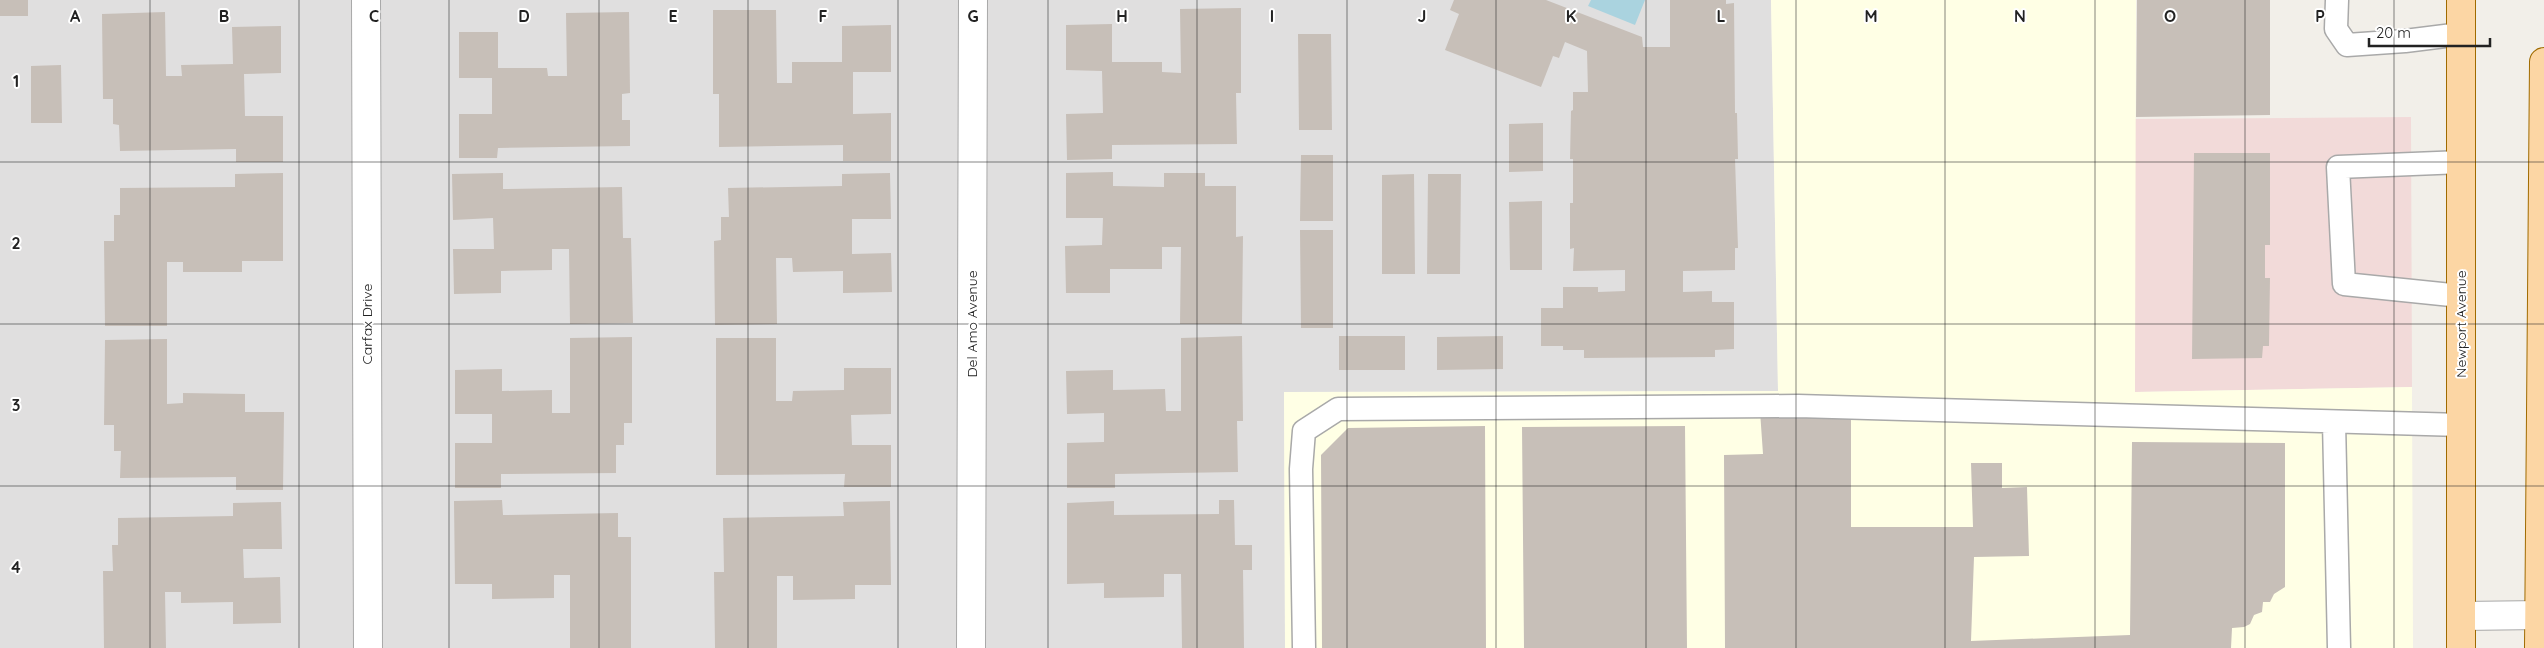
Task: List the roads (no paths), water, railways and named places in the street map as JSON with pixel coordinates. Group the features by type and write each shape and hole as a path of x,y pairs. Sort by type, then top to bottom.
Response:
{"main road":[{"name":"Newport Avenue","path":"2461,0 2461,648"},
{"path":"2539,648 2541,615 2544,62"}],"street":[{"name":"Carfax Drive","path":"366,0 368,648"},
{"name":"Del Amo Avenue","path":"971,648 973,0"},
{"path":"2461,616 2541,615"}],"lane":[{"path":"2337,0 2336,29 2347,45 2405,42 2461,34"},
{"path":"2461,296 2344,284 2338,167 2462,162"},
{"path":"1304,648 1301,468 1304,432 1338,409 1798,406 2461,425"},
{"path":"2334,422 2339,648"}],"water":[{"path":"1591,0 1645,0 1635,25 1588,6"}]}
